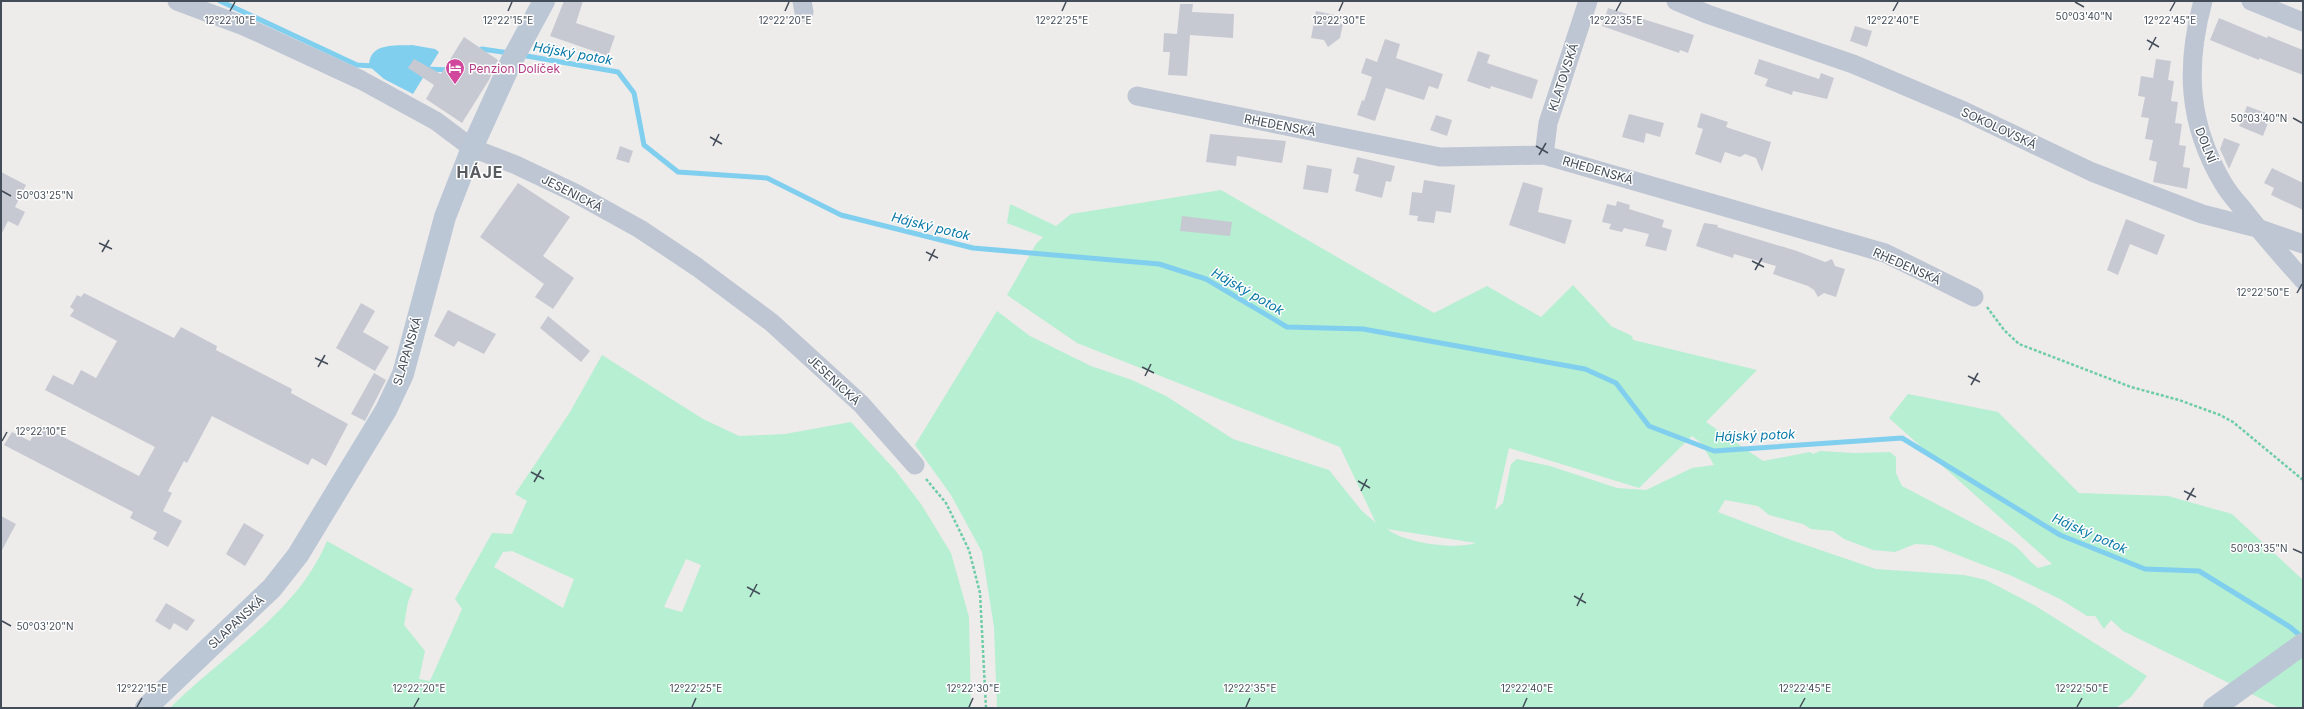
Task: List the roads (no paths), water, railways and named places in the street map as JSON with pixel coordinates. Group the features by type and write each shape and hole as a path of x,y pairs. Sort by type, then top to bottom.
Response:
{"street":[{"name":"JESENICKÁ","path":"177,1 244,26 361,80 436,121 472,148 516,165 575,193 640,229 697,267 771,322 861,404 914,465"},
{"name":"SLAPANSKÁ","path":"146,708 272,588 298,555 386,410 403,374 445,217 472,148 511,62 544,1"},
{"name":"KLATOVSKÁ","path":"1544,155 1548,123 1588,1"},
{"name":"SOKOLOVSKÁ","path":"1676,1 1707,14 1853,64 1964,111 2092,172 2202,214 2257,228"},
{"name":"DOLNÍ","path":"2203,1 2192,56 2191,87 2195,116 2203,142 2223,184 2257,228"},
{"path":"2251,1 2303,22"},
{"name":"RHEDENSKÁ","path":"1137,96 1440,156 1544,155 1885,253 1974,297"},
{"path":"2257,228 2303,244"},
{"path":"2257,228 2303,280"},
{"path":"2218,705 2303,644"}],"water":[{"path":"412,45 435,49 439,52 413,94 384,79 369,66 370,58 378,49 391,46"}],"waterway":[{"name":"Hájský potok","path":"220,1 357,65 374,66"},
{"name":"Hájský potok","path":"477,52 482,49 509,53"},
{"name":"Hájský potok","path":"521,55 618,72 634,93 644,145 678,172 767,178 841,215 973,248 1159,264 1206,279 1287,327 1363,329 1585,369 1616,383 1649,426 1714,451 1902,438 2060,535 2145,569 2199,571 2290,627 2303,638"},
{"name":"Hájský potok","path":"426,69 450,70"}],"place":[{"name":"Penzion Dolíček","path":"455,85"}],"district":[{"name":"HÁJE","path":"480,172"}]}
